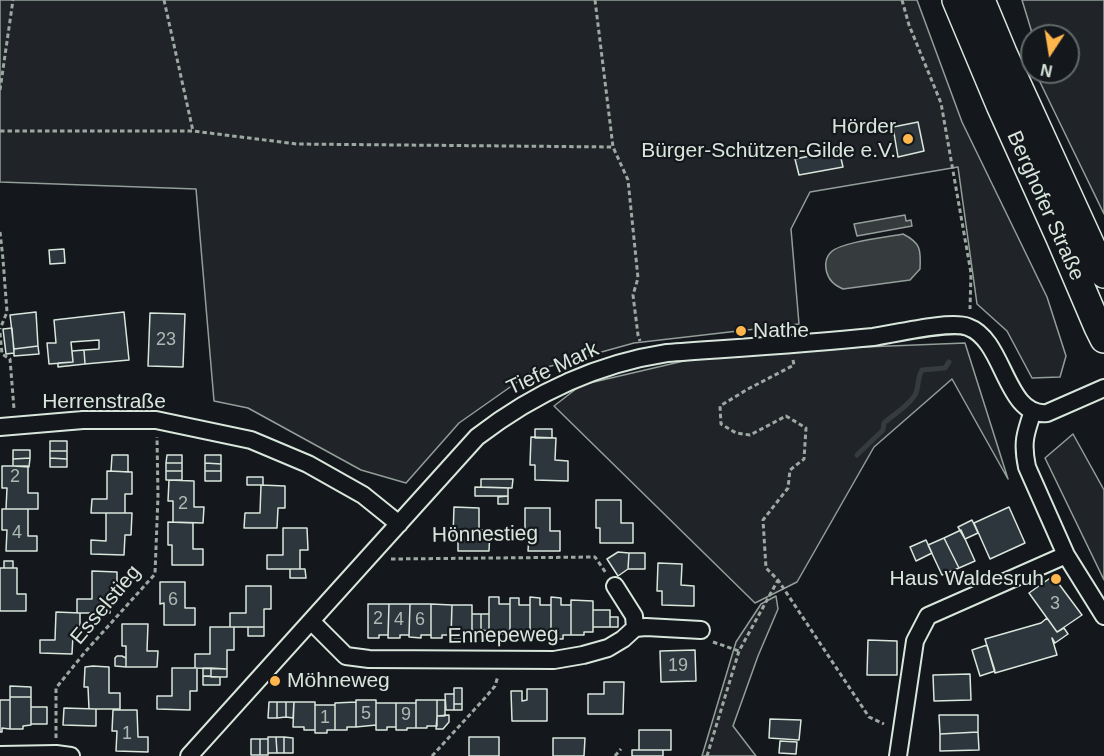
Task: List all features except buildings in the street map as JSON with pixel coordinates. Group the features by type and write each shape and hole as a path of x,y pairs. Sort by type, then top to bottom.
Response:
{"main road":[{"path":"956,0 1011,100"},
{"path":"981,0 1011,100"},
{"name":"Berghofer Straße","path":"1011,100 1104,274"},
{"name":"Berghofer Straße","path":"1011,100 1060,238 1104,339"}],"street":[{"name":"Tiefe Mark","path":"189,756 477,437 501,418 527,402 580,376 612,365 667,353 873,336 952,325 968,327"},
{"path":"968,327 984,337 1016,395 1024,406 1033,411 1040,414 1047,413 1104,388"},
{"path":"1033,411 1024,436 1027,467 1066,555 1104,616"},
{"name":"Herrenstraße","path":"8,426 83,420 156,420 251,440 308,464 363,495 399,524"},
{"path":"899,752 915,641 928,616 1066,555"},
{"path":"615,586 634,616 635,628 701,630"},
{"name":"Ennepeweg","path":"311,621 346,656 369,660 554,660 583,656 608,648 624,639 635,628"},
{"path":"0,755 71,756"}],"path":[{"path":"0,90 13,0"},
{"path":"164,0 193,132"},
{"path":"595,0 614,147 628,180 638,278 633,295 638,335 645,357"},
{"path":"902,0 909,25 941,104 971,273 968,327"},
{"path":"0,131 193,132 297,144 614,147"},
{"path":"0,232 7,312 0,329"},
{"path":"0,333 2,354 10,359 8,426"},
{"path":"793,343 794,365 720,406 722,424 736,433 750,435 786,416 806,428 804,459 790,470 788,488 763,520 766,568 778,580 869,717 884,723 899,752"},
{"name":"Esselstieg","path":"56,728 56,688 155,574 158,496 156,420"},
{"name":"Hönnestieg","path":"368,559 595,557 600,563"},
{"path":"707,756 739,651 778,580"},
{"path":"701,630 703,638 739,651"},
{"path":"432,756 495,686"},
{"path":"615,756 621,749"}],"shaded area":[{"path":"0,0 917,0 962,122 1047,297 1066,356 1060,377 1032,378 1007,331 977,304 958,167 810,192 791,229 799,324 634,343 533,371 459,423 406,483 361,470 248,408 214,401 196,189 0,182"},
{"path":"1022,0 1104,0 1104,214 1041,84 1080,84 1080,24 1029,24"},
{"path":"905,215 906,221 911,220 912,226 857,236 854,224"},
{"path":"903,234 917,244 920,252 920,269 910,280 843,289 830,279 826,269 826,260 836,248"},
{"path":"965,343 1008,479 952,379 874,447 797,582 755,603 554,406 581,385 688,360 814,349"},
{"path":"1073,434 1104,490 1104,580 1045,458"},
{"path":"776,596 778,609 733,726 756,756 702,756 736,642 761,604"}],"waterway":[{"path":"857,455 883,430 884,423 914,397 922,370 945,368 949,362"}],"place":[{"name":"Hörder Bürger-Schützen-Gilde e.V.","path":"908,139"},
{"name":"Nathe","path":"741,331"},
{"name":"Haus Waldesruh","path":"1056,579"},
{"name":"Möhneweg","path":"275,681"}]}
